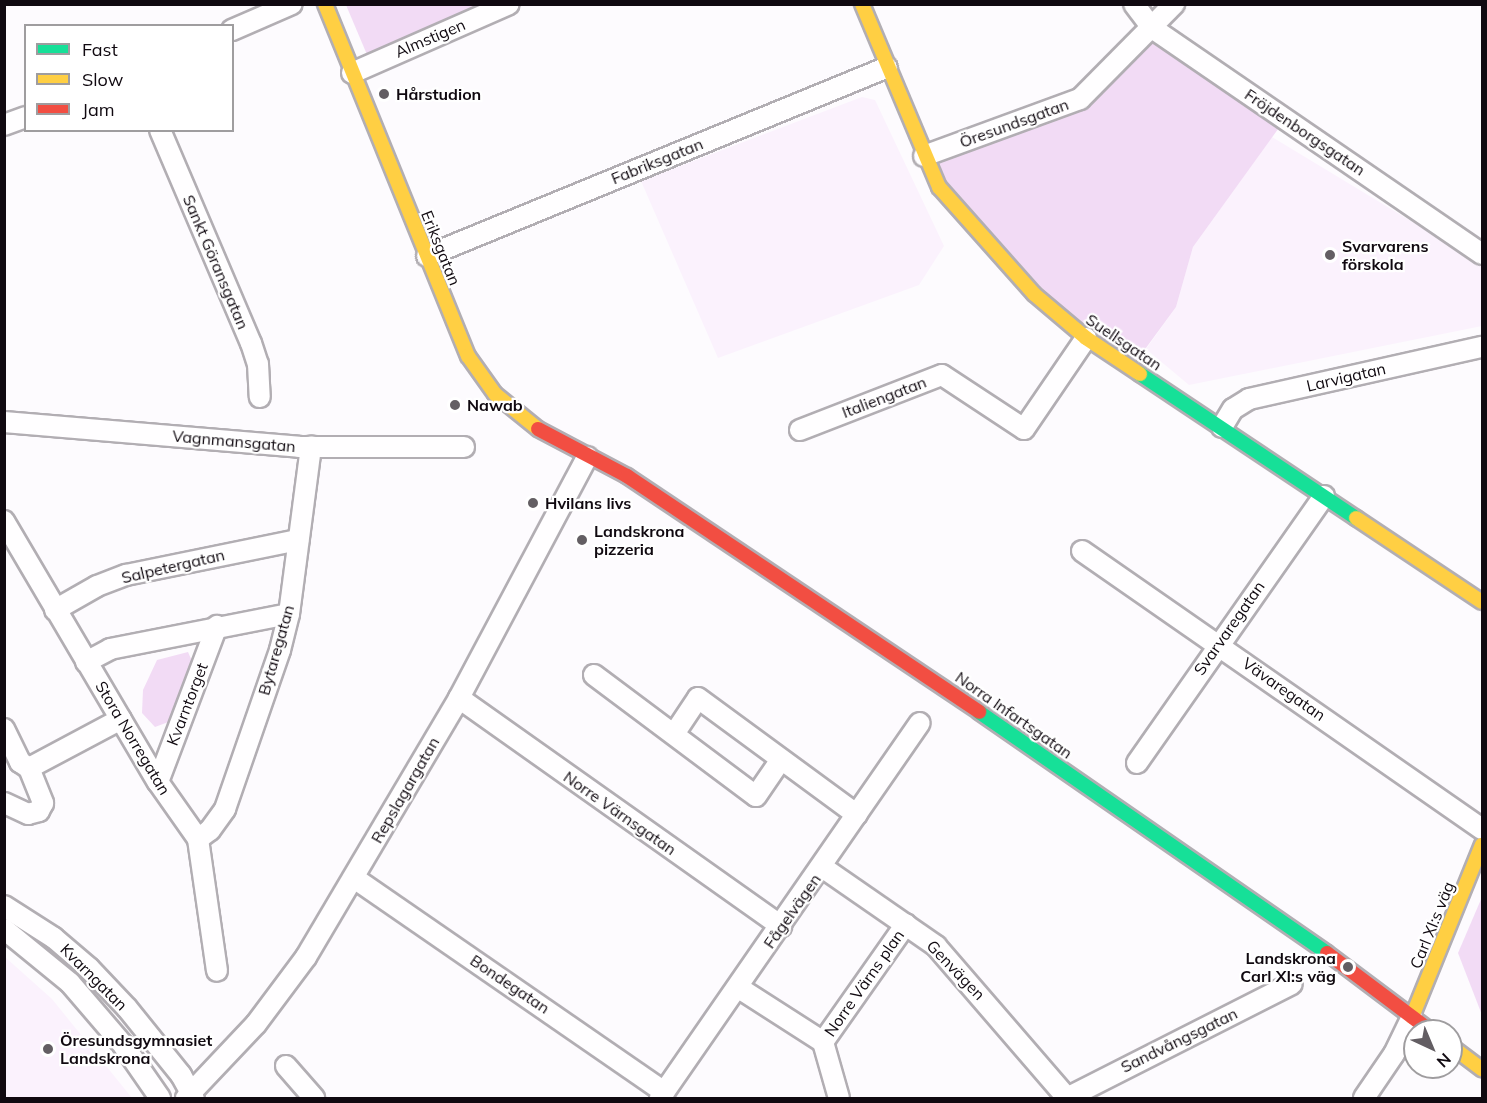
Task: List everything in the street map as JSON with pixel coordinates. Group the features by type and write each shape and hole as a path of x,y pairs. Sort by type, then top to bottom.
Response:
{"street":[{"path":"234,29 291,4"},
{"name":"Eriksgatan","path":"325,4 468,356 495,394 533,426 587,457"},
{"name":"Almstigen","path":"352,73 509,4"},
{"name":"Suellsgatan","path":"862,4 924,156 939,187 972,227 1034,294 1086,338 1482,602"},
{"name":"Fröjdenborgsgatan","path":"1134,4 1152,28 1482,254"},
{"name":"Öresundsgatan","path":"924,156 1080,99 1174,4"},
{"name":"Fabriksgatan","path":"427,256 887,67"},
{"path":"4,125 24,118"},
{"name":"Sankt Göransgatan","path":"161,132 251,343 258,364 260,397"},
{"name":"Italiengatan","path":"800,430 942,375 1024,429 1086,338"},
{"name":"Larvigatan","path":"1222,427 1233,409 1249,399 1482,347"},
{"name":"Vagnmansgatan","path":"4,422 311,446 464,447"},
{"name":"Bytaregatan","path":"198,838 210,830 225,809 289,614 311,446"},
{"name":"Repslagargatan","path":"191,1097 256,1024 306,957 459,698 587,457"},
{"name":"Norra Infartsgatan","path":"587,457 627,476 838,614 1348,967 1415,1019"},
{"name":"Svarvaregatan","path":"1137,763 1324,496"},
{"name":"Stora Norregatan","path":"7,534 158,782 198,838 217,971"},
{"name":"Salpetergatan","path":"55,610 97,586 126,575 298,540"},
{"name":"Vävaregatan","path":"1082,552 1219,643 1482,829"},
{"path":"86,662 110,649 217,626 289,614"},
{"name":"Kvarntorget","path":"158,782 217,626"},
{"path":"594,675 756,796 780,761"},
{"name":"Norre Värnsgatan","path":"459,698 781,926"},
{"path":"674,734 698,698 780,761 857,815"},
{"path":"29,768 121,719"},
{"name":"Fågelvägen","path":"662,1095 920,723"},
{"path":"4,729 20,762 29,768 41,793 39,811 28,814 4,803"},
{"name":"Carl XI:s väg","path":"1412,1017 1482,845"},
{"name":"Genvägen","path":"822,867 936,946 1067,1098"},
{"name":"Bondegatan","path":"354,878 662,1095"},
{"name":"Kvarngatan","path":"4,906 54,938 89,968 127,1008 191,1097"},
{"name":"Norre Värns plan","path":"823,1042 906,924"},
{"name":"Kvarngatan","path":"4,928 70,983 124,1046 160,1098"},
{"name":"Sandvångsgatan","path":"1067,1098 1293,984"},
{"path":"739,987 823,1042 839,1098"},
{"path":"1364,1098 1394,1054 1412,1017"},
{"path":"1463,1055 1482,1069"},
{"path":"286,1066 314,1098"}],"shaded area":[{"path":"346,5 488,5 368,57"},
{"path":"1152,28 1286,118 1193,247 1176,307 1132,367 1086,338 924,156 1060,108"},
{"path":"862,97 875,100 944,246 919,285 718,358 641,181"},
{"name":"Svarvarens förskola","path":"1272,137 1482,264 1482,326 1189,385 1146,349 1176,307 1193,247"},
{"path":"188,652 192,661 171,721 155,727 142,713 143,690 157,660"},
{"path":"1482,897 1482,1015 1458,953"},
{"name":"Öresundsgymnasiet Landskrona","path":"5,957 52,999 132,1098 5,1098"}],"traffic: fast":[{"path":"1140,374 1356,518"},
{"path":"979,712 1327,953"}],"traffic: slow":[{"path":"325,4 468,356 495,394 538,429"},
{"path":"862,4 939,187 1034,294 1086,338 1140,374"},
{"path":"1356,518 1482,602"},
{"path":"1412,1017 1482,845"},
{"path":"1463,1055 1482,1069"}],"traffic: jam":[{"path":"538,429 627,476 979,712"},
{"path":"1327,953 1415,1019"}],"place":[{"name":"Hårstudion","path":"384,94"},
{"name":"Svarvarens förskola","path":"1330,255"},
{"name":"Nawab","path":"455,405"},
{"name":"Hvilans livs","path":"533,503"},
{"name":"Landskrona pizzeria","path":"582,540"},
{"name":"Landskrona Carl XI:s väg","path":"1348,967"},
{"name":"Öresundsgymnasiet Landskrona","path":"48,1049"}]}
